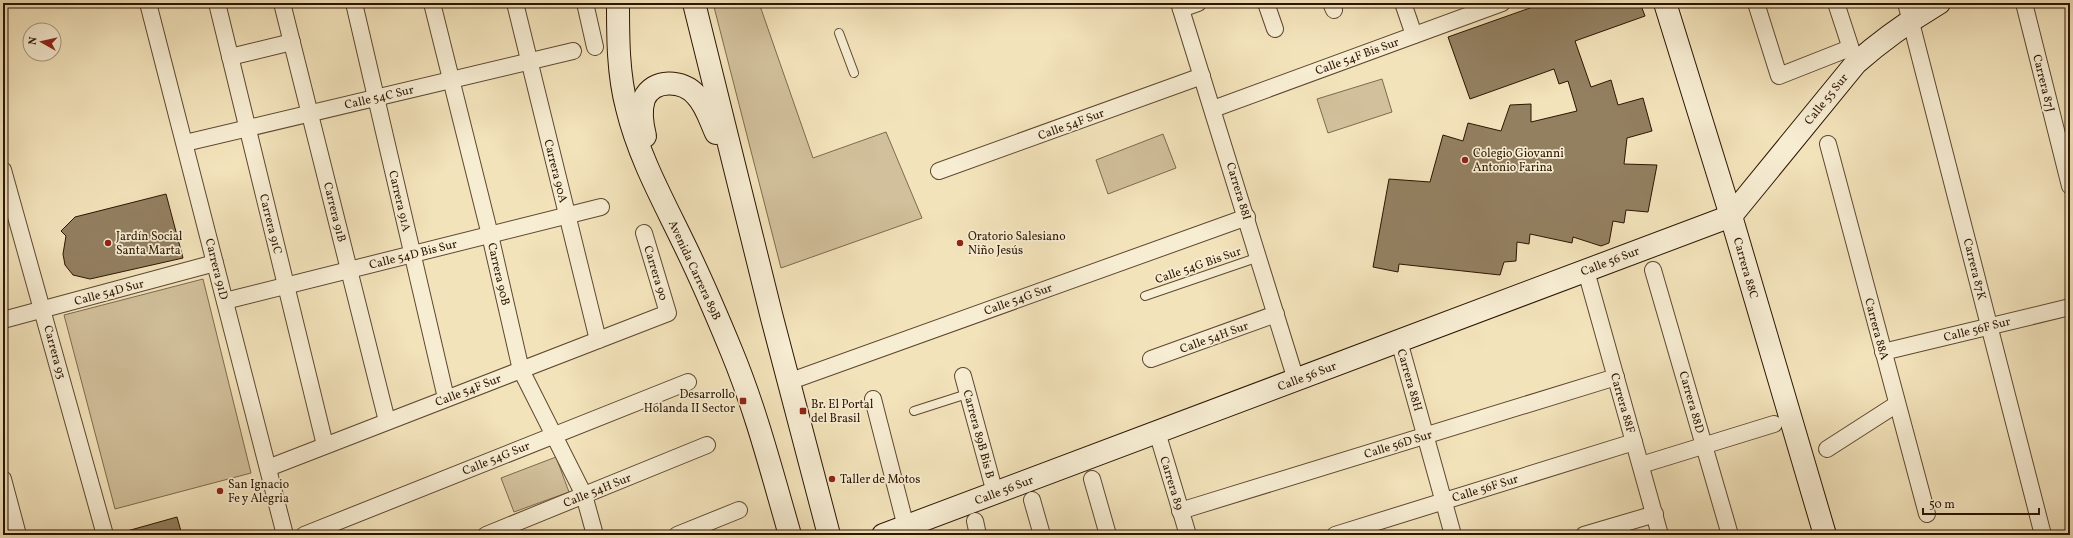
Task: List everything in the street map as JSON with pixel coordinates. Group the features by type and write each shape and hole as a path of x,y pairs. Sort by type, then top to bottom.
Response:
{"street":[{"name":"Carrera 91D","path":"148,3 286,535"},
{"name":"Carrera 91C","path":"217,3 325,445"},
{"name":"Carrera 91B","path":"282,3 387,421"},
{"name":"Carrera 91A","path":"354,3 446,398"},
{"name":"Carrera 90B","path":"432,3 490,235 521,370 584,495 595,535"},
{"name":"Carrera 90A","path":"515,3 598,340"},
{"path":"586,3 595,46"},
{"name":"Avenida Carrera 89B","path":"618,3 620,70 626,107 643,159 708,297 753,407 790,535"},
{"path":"694,3 788,382 829,535"},
{"path":"1180,6 1198,3"},
{"path":"1266,3 1275,29"},
{"path":"1403,3 1414,35"},
{"name":"Calle 54F Bis Sur","path":"1213,109 1502,3"},
{"name":"Carrera 88C","path":"1665,3 1731,216 1825,535"},
{"path":"1756,3 1779,76 1853,55 1836,3"},
{"name":"Calle 55 Sur","path":"1731,216 1853,55 1879,42 1909,11 1939,3"},
{"name":"Carrera 87J","path":"2024,3 2070,186"},
{"name":"Carrera 88I","path":"1180,6 1247,217 1296,380"},
{"name":"Carrera 87K","path":"1909,11 2043,535"},
{"path":"230,57 292,42"},
{"name":"Calle 54C Sur","path":"185,143 573,51"},
{"name":"Calle 54F Sur","path":"939,171 1202,76"},
{"path":"671,218 646,142 642,116 644,99 653,89 660,85 676,84 690,89 700,100 744,201"},
{"name":"Carrera 88A","path":"1828,144 1927,514"},
{"name":"Carrera 93","path":"3,170 105,535"},
{"name":"Calle 54D Bis Sur","path":"225,301 601,207"},
{"name":"Calle 56 Sur","path":"883,535 1731,216"},
{"name":"Calle 54G Sur","path":"788,382 1247,217"},
{"name":"Carrera 90","path":"644,233 668,313"},
{"name":"Calle 54D Sur","path":"3,320 215,263"},
{"name":"Carrera 88D","path":"1653,270 1730,535"},
{"name":"Carrera 88F","path":"1586,271 1660,535"},
{"name":"Calle 56F Sur","path":"1883,352 2070,307"},
{"name":"Calle 54F Sur","path":"268,468 668,313"},
{"name":"Calle 54H Sur","path":"1151,359 1276,314"},
{"name":"Carrera 88H","path":"1399,341 1453,535"},
{"name":"Carrera 89B Bis B","path":"962,376 995,493"},
{"name":"Calle 56D Sur","path":"1180,511 1616,377"},
{"name":"Calle 54G Sur","path":"304,535 688,382"},
{"path":"873,399 906,527"},
{"path":"1828,449 1897,404"},
{"path":"1641,464 1774,424"},
{"name":"Carrera 89","path":"1157,432 1188,535"},
{"name":"Calle 56F Sur","path":"1335,535 1634,442"},
{"name":"Calle 54H Sur","path":"486,535 707,445"},
{"path":"3,479 18,535"},
{"path":"1092,480 1108,535"},
{"path":"1032,500 1042,535"},
{"path":"677,535 739,510"},
{"path":"1584,535 1654,514"}],"lane":[{"path":"839,33 854,73"},
{"name":"Calle 54G Bis Sur","path":"1145,296 1259,257"},
{"path":"914,411 968,394"}],"shaded area":[{"path":"713,3 759,3 813,158 886,132 922,218 781,268"},
{"path":"1382,79 1392,112 1328,133 1317,99"},
{"path":"1163,134 1176,168 1108,194 1096,160"},
{"path":"203,279 251,473 115,509 64,315"},
{"path":"556,457 569,492 514,512 501,478"}],"building":[{"path":"1544,3 1640,3 1645,16 1575,41 1591,87 1611,80 1618,105 1643,98 1652,131 1627,138 1624,164 1657,165 1648,212 1626,210 1624,223 1613,221 1609,243 1601,246 1573,237 1572,243 1530,234 1529,244 1517,242 1516,261 1504,262 1500,275 1399,264 1398,272 1373,267 1389,179 1430,182 1443,135 1463,141 1468,123 1501,131 1510,105 1531,104 1531,122 1577,111 1568,81 1559,84 1554,69 1470,99 1448,37"},
{"path":"166,194 183,258 90,279 73,275 65,265 63,254 66,236 61,231 75,217"},
{"path":"177,517 182,535 127,535 127,531"}],"place":[{"name":"Colegio Giovanni Antonio Farina","path":"1465,160"},
{"name":"Jardín Social Santa Marta","path":"108,243"},
{"name":"Oratorio Salesiano Niño Jesús","path":"960,243"},
{"name":"Desarrollo Holanda II Sector","path":"743,401"},
{"name":"Br. El Portal del Brasil","path":"803,411"},
{"name":"Taller de Motos","path":"832,479"},
{"name":"San Ignacio Fe y Alegria","path":"220,491"}]}
